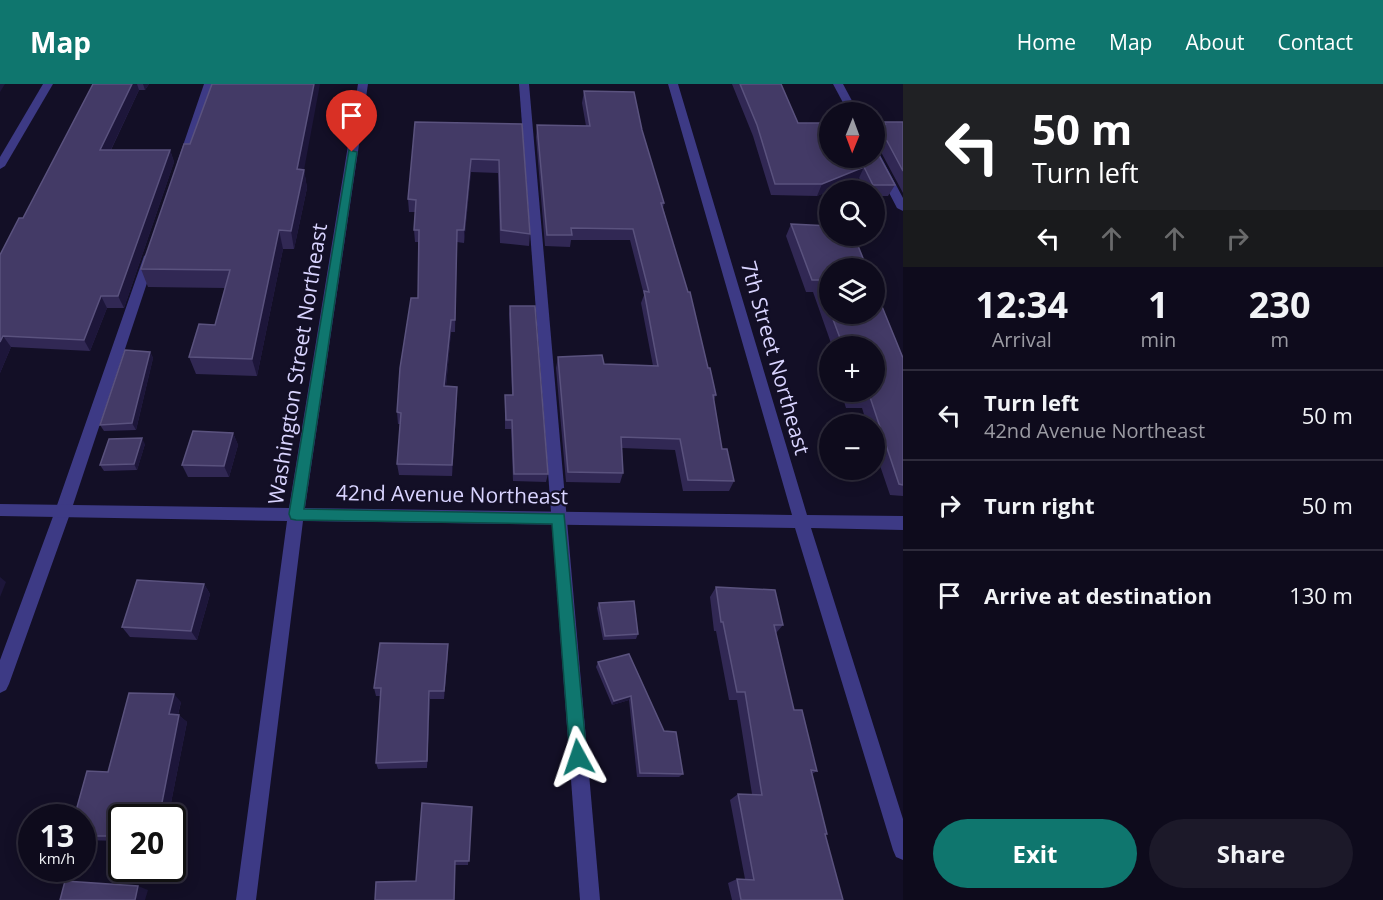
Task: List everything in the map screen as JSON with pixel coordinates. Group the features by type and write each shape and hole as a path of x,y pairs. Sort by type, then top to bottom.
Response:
{"street":[{"path":"0,166 48,84"},
{"path":"178,174 209,84"},
{"name":"Washington Street Northeast","path":"246,900 296,514 363,84"},
{"path":"524,84 590,900"},
{"name":"7th Street Northeast","path":"673,84 801,521 903,850"},
{"path":"838,84 848,102"},
{"path":"882,168 903,208"},
{"path":"0,684 63,512 155,242"},
{"name":"42nd Avenue Northeast","path":"0,510 903,523"}],"building":[{"path":"93,84 132,84 100,150 170,150 118,296 101,296 84,340 3,336 0,342 0,255 19,218 23,218"},
{"path":"212,84 314,84 297,169 304,170 291,231 279,230 252,359 189,357 199,324 215,325 230,270 141,269 184,144 190,144"},
{"path":"740,84 781,84 798,123 819,123 819,168 862,168 832,180 819,180 819,184 775,184 757,125"},
{"path":"584,91 634,92 642,130 664,203 661,203 688,292 690,292 708,368 710,368 716,395 713,395 722,449 727,449 734,481 688,480 680,439 621,437 623,473 568,472 558,357 602,355 604,364 658,366 644,291 649,292 633,229 571,228 572,235 547,235 537,125 590,126"},
{"path":"415,122 522,124 530,234 501,230 499,160 471,159 464,230 457,230 455,320 451,320 444,386 457,387 452,465 397,464 401,413 397,412 400,368 411,298 418,298 419,230 414,230 416,200 408,199"},
{"path":"885,122 903,122 903,171 885,140"},
{"path":"885,166 895,185 885,185 885,180 870,180 864,168"},
{"path":"791,224 819,225 819,246 858,246 863,258 819,258 819,280 812,280"},
{"path":"510,306 535,306 548,474 514,474 512,420 506,420 505,395 513,395"},
{"path":"885,314 903,358 903,485 899,484 885,442 885,414 876,414 872,402 885,402 885,336 839,336 835,324 885,324"},
{"path":"125,350 150,352 132,423 100,425"},
{"path":"193,431 233,433 224,466 182,465"},
{"path":"142,438 134,464 100,465 109,439"},
{"path":"137,580 204,584 191,631 122,627"},
{"path":"716,587 775,590 783,625 774,625 794,710 802,710 817,771 811,770 843,900 741,900 737,879 754,880 738,794 762,795 745,692 737,692 723,622 721,622"},
{"path":"634,601 638,634 605,636 599,603"},
{"path":"380,643 448,644 444,691 429,691 427,761 376,763 381,688 374,688"},
{"path":"629,654 664,731 676,732 683,774 640,773 631,696 614,701 598,662"},
{"path":"129,693 174,694 169,714 179,715 162,804 108,804 108,836 96,836 96,804 78,804 87,771 108,772"},
{"path":"422,803 472,807 469,861 455,861 454,900 375,900 376,882 416,881"},
{"path":"65,882 138,886 135,900 60,900"}],"route":[{"path":"352,152 296,514 559,518 578,757"}]}
